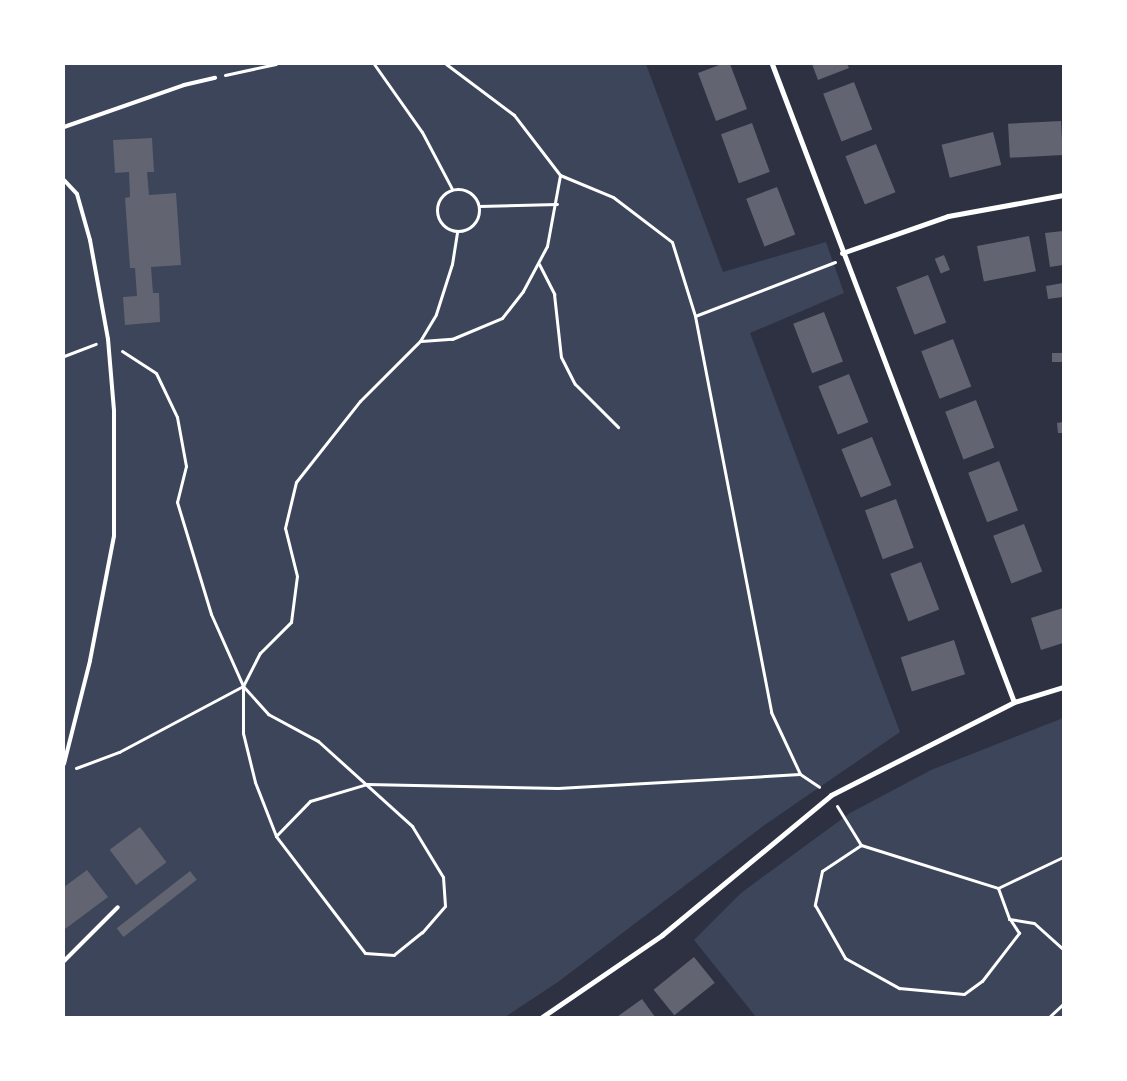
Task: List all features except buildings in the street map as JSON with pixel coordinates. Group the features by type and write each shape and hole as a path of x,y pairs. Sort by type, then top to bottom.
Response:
{"street":[{"path":"772,64 843,256 1014,702"},
{"path":"843,256 948,216 1063,195"},
{"path":"542,1017 662,935 830,795 1014,702 1063,687"}],"lane":[{"path":"64,127 184,85 215,78"},
{"path":"64,180 77,194 90,240 108,339 114,411 114,536 90,661 64,764"},
{"path":"64,961 118,907"}],"path":[{"path":"215,78 276,64"},
{"path":"374,64 422,132 452,189"},
{"path":"446,64 514,115 560,175 613,197 672,242 695,316 771,712 800,774 830,795 861,845 998,888 1063,857"},
{"path":"420,341 452,339 502,318 538,264 547,246 557,204 560,175"},
{"path":"452,189 466,190 478,206 474,224 457,231 444,226 437,214 442,196 452,189"},
{"path":"478,206 557,204"},
{"path":"64,356 108,339 156,372 177,417 186,466 177,502 211,614 243,686 268,714 318,741 412,826 443,877 445,906 422,932 394,955 365,954 276,836 254,782 243,733 243,686 260,653 291,622 297,576 285,528 296,482 360,401 420,341 436,314 452,264 457,231"},
{"path":"695,316 843,256"},
{"path":"538,264 554,294 561,357 575,384 618,427"},
{"path":"73,770 119,752 243,686"},
{"path":"276,836 310,800 366,784 558,788 800,774"},
{"path":"861,845 822,871 815,905 845,958 900,988 964,994 982,981 1019,933 1009,919 998,888"},
{"path":"1009,919 1034,923 1063,949"},
{"path":"1049,1017 1063,1004"}],"shaded area":[{"path":"64,64 646,64 723,272 826,242 844,293 750,333 900,732 766,824 558,982 505,1017 64,1017"},
{"path":"1063,718 1063,1017 756,1017 694,940 741,893 850,813 931,770"}]}
